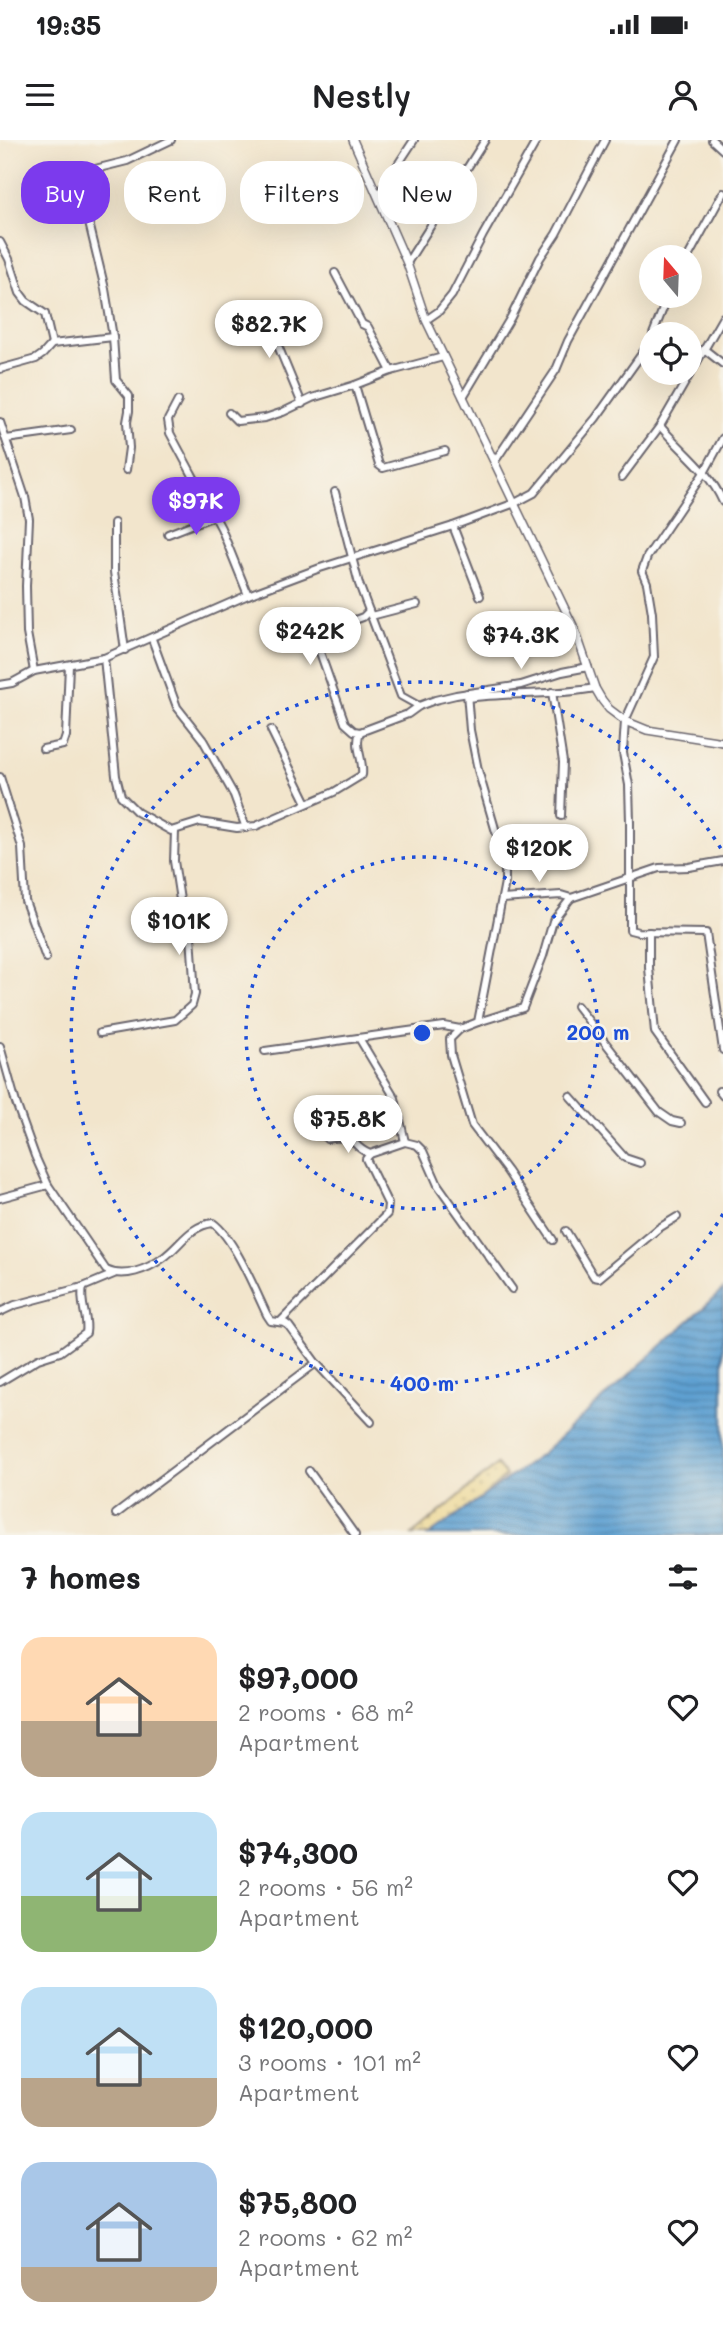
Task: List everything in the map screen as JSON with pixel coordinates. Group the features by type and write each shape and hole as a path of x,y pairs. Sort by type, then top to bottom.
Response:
{"street":[{"path":"126,470 129,448 129,396 116,380 113,337 105,289 83,198 82,182 87,171 127,161 171,140"},
{"path":"353,140 378,195"},
{"path":"400,161 414,140"},
{"path":"407,263 485,140"},
{"path":"426,320 439,311 452,295 537,140"},
{"path":"463,397 511,317 605,140"},
{"path":"495,461 556,370 568,341 678,140"},
{"path":"712,140 723,150"},
{"path":"695,245 723,193"},
{"path":"390,224 426,320 575,630 595,688 609,709 625,721 647,730 723,742"},
{"path":"0,243 9,258 20,293 26,301 45,314 52,344"},
{"path":"335,273 391,371"},
{"path":"262,307 302,404"},
{"path":"622,477 660,426 723,317"},
{"path":"0,369 36,359 52,344 113,337"},
{"path":"704,349 723,364"},
{"path":"229,413 237,421 248,421 284,412 312,398 391,371 443,357"},
{"path":"0,685 12,683 34,671 104,658 248,595 515,503 534,493 596,418 639,358"},
{"path":"355,385 379,465 383,468 445,451"},
{"path":"178,401 168,420 170,433 214,516 248,595"},
{"path":"0,422 25,497 29,519 27,633 34,671"},
{"path":"660,426 705,471 723,502"},
{"path":"6,439 71,430"},
{"path":"723,438 705,471 647,557 642,571 652,613 654,657 625,721 623,753 629,785 631,821 630,930 706,933 723,1050"},
{"path":"335,492 370,614 401,696 419,706"},
{"path":"168,534 214,516"},
{"path":"114,523 114,572 125,650"},
{"path":"453,526 480,596"},
{"path":"417,604 370,614 317,636 316,641 345,723 354,731 360,732 408,714 419,706 521,685 588,667"},
{"path":"152,639 177,707 203,740 234,795 246,828"},
{"path":"104,658 121,796 144,816 171,831 200,822 246,828 256,826 334,792 362,775 357,740 360,732"},
{"path":"43,749 64,744 69,665"},
{"path":"467,696 575,692 595,688"},
{"path":"552,692 563,762 561,816"},
{"path":"467,696 478,770 505,863 502,899 478,1023"},
{"path":"271,730 307,803"},
{"path":"0,777 22,847 25,901 46,958"},
{"path":"100,1033 175,1020 192,1005 195,994 191,936 182,913 174,861 175,831"},
{"path":"553,1240 507,1171 472,1125 451,1055 450,1039 460,1029 523,1008 553,921 571,898 663,867 689,867 723,861"},
{"path":"502,899 561,895 571,898"},
{"path":"649,932 649,968 655,1032 705,1102"},
{"path":"577,1006 659,1112 671,1121 681,1123"},
{"path":"265,1051 444,1026 460,1029"},
{"path":"359,1038 395,1098 405,1142"},
{"path":"0,1046 16,1103 48,1185 106,1270 114,1274"},
{"path":"570,1096 625,1158 640,1163"},
{"path":"327,1139 347,1136 370,1154"},
{"path":"280,1322 388,1211 388,1204 366,1159 370,1154 405,1142 417,1145 423,1151 438,1185 512,1289"},
{"path":"0,1198 48,1185"},
{"path":"566,1231 587,1268 594,1277 599,1278 677,1217"},
{"path":"0,1312 83,1287 114,1274 134,1272 164,1257 186,1234 213,1223 219,1227 242,1262 271,1321 289,1326 316,1363 371,1422"},
{"path":"0,1382 38,1359 60,1352 86,1333 88,1324 81,1304 83,1287"},
{"path":"116,1514 316,1363"},
{"path":"309,1471 355,1535"}],"sand":[{"path":"497,1465 506,1476 481,1498 429,1535 412,1535"}],"water":[{"path":"723,1290 723,1535 429,1535 538,1457"}]}
